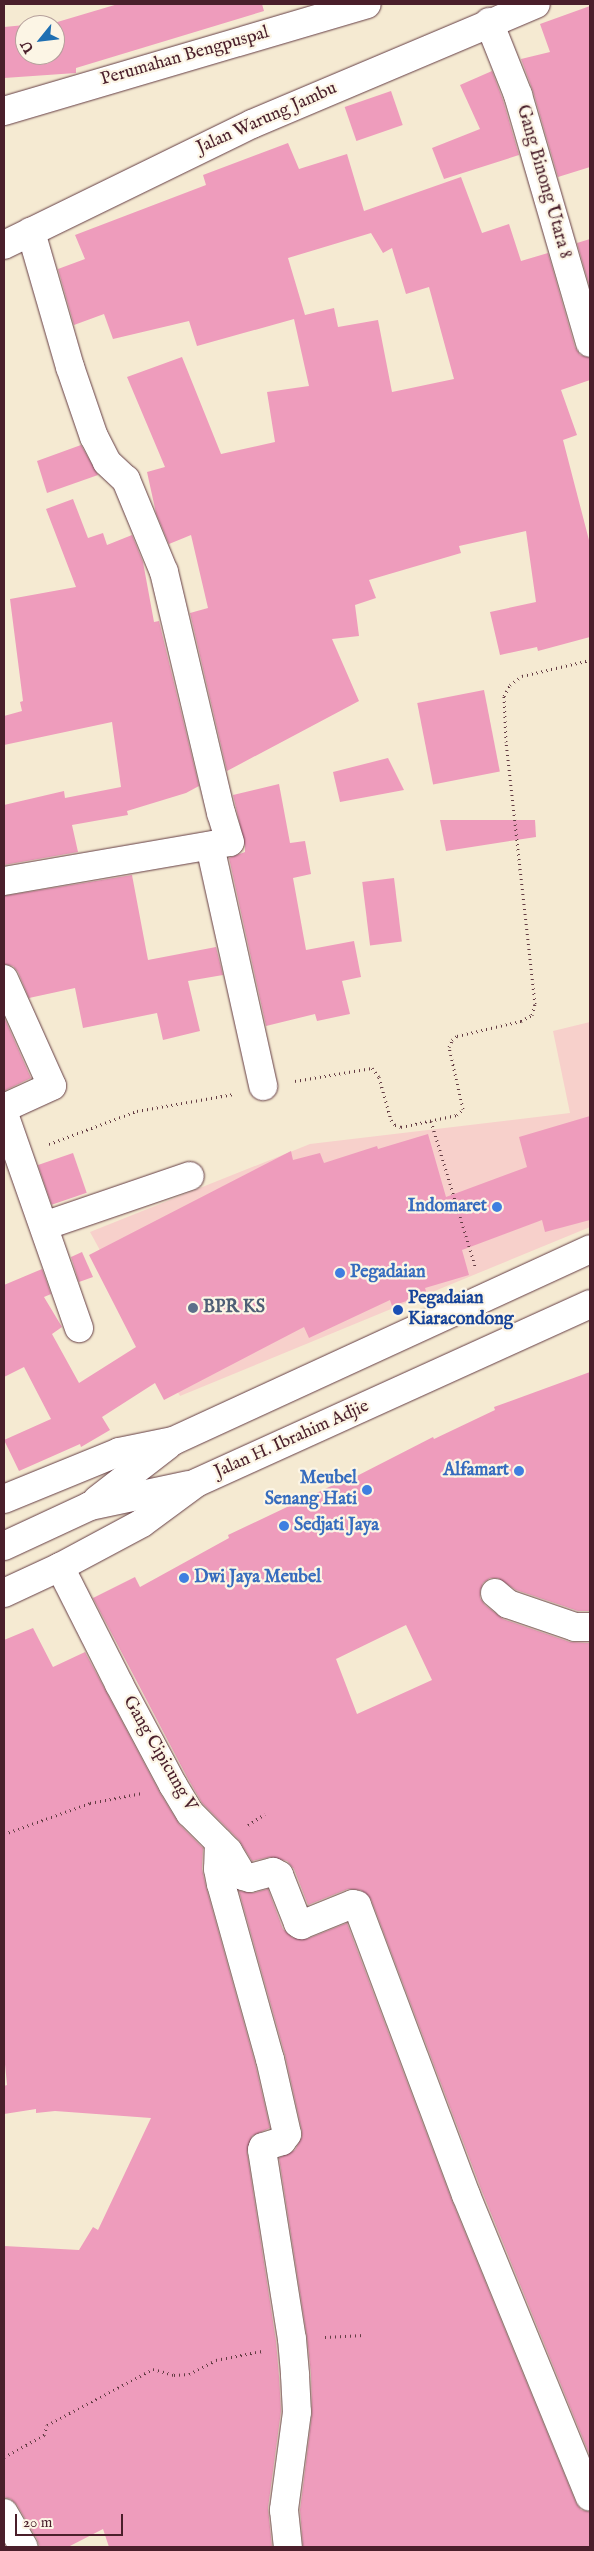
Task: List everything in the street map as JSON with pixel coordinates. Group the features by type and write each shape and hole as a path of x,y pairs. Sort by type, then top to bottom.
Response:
{"street":[{"name":"Perumahan Bengpuspal","path":"4,111 367,4"},
{"name":"Jalan Warung Jambu","path":"4,245 252,124 489,22 536,4"},
{"name":"Gang Binong Utara 8","path":"489,22 518,96 590,343"},
{"path":"4,881 230,842 218,803 164,572 126,480 107,462 94,437 70,366 31,232"},
{"path":"210,846 263,1086"},
{"path":"4,980 52,1086 4,1108"},
{"path":"4,1114 79,1328"},
{"path":"44,1226 190,1176"},
{"path":"90,1506 168,1445 590,1249"},
{"name":"Jalan H. Ibrahim Adjie","path":"4,1593 60,1567 142,1523 190,1484 590,1304"},
{"path":"5,1496 119,1452 168,1445"},
{"path":"4,1546 90,1506 190,1484"},
{"name":"Gang Cipicung V","path":"60,1567 173,1785 190,1813 213,1835 246,1878 273,1872 279,1875 298,1923 301,1925 353,1904 357,1905 466,2195 590,2497"},
{"path":"495,1593 508,1604 575,1627 590,1627"},
{"path":"213,1835 221,1884 270,2059 287,2134 282,2141 263,2147 262,2150 292,2342 297,2412 284,2510 288,2547"},
{"path":"4,2513 24,2547"}],"path":[{"path":"19,1155 137,1111 212,1100 263,1086 372,1068 379,1078 391,1120 395,1125 401,1126 457,1115 464,1109 449,1047 452,1040 458,1036 521,1020 532,1014 535,1004 506,742 504,696 510,685 522,676 590,660"},
{"path":"431,1120 485,1297"},
{"path":"4,1834 90,1803 173,1785"},
{"path":"4,2458 44,2435 47,2424 153,2369 174,2375 189,2374 216,2360 292,2342 364,2335"}],"shaded area":[{"path":"590,1022 590,1227 180,1396 90,1232 310,1144 570,1113 553,1031"}],"building":[{"path":"118,4 262,4 264,11 76,68 76,73 4,78 4,27 15,26 15,65 65,65 65,20"},
{"path":"590,6 590,167 558,177 533,91 521,59 550,52 540,24"},
{"path":"492,71 503,100 519,155 444,179 432,148 480,129 460,85"},
{"path":"391,91 403,125 356,141 345,107"},
{"path":"288,143 299,169 347,154 364,211 461,177 482,233 509,224 521,261 548,253 575,347 580,355 590,358 590,380 561,390 577,435 563,440 590,544 590,637 538,651 537,647 500,655 490,612 536,602 526,531 459,546 461,553 369,580 376,598 355,605 359,636 332,639 359,701 227,771 190,613 208,608 191,535 169,544 156,513 147,472 165,467 127,377 182,357 221,454 275,442 267,392 309,386 294,319 197,346 189,321 113,339 104,314 74,325 58,269 85,259 75,235 206,185 203,175","holes":["371,233 383,253 392,248 406,294 429,287 454,379 392,392 378,320 338,327 334,308 305,315 288,258"]},
{"path":"590,239 590,288 577,243"},
{"path":"81,445 98,475 47,493 37,461"},
{"path":"73,499 88,538 103,533 107,545 132,535 143,562 154,622 159,621 199,786 186,793 127,811 128,815 72,825 78,852 4,865 4,805 64,791 65,798 121,787 112,722 4,745 4,716 22,711 20,702 23,701 10,599 76,587 46,509"},
{"path":"484,690 500,771 433,784 417,703"},
{"path":"388,758 404,790 340,802 333,772"},
{"path":"279,784 290,843 305,841 311,874 293,878 306,950 354,941 361,977 342,981 350,1014 317,1021 315,1014 266,1026 229,858 245,852 233,795"},
{"path":"440,820 535,820 536,837 446,851"},
{"path":"132,875 148,960 216,947 223,975 188,981 200,1031 163,1040 157,1013 83,1028 75,988 29,998 18,972 13,966 4,964 4,896"},
{"path":"394,878 402,942 370,945 362,882"},
{"path":"4,1017 31,1078 4,1091"},
{"path":"590,1116 590,1220 545,1232 542,1220 462,1250 469,1275 425,1288 427,1294 392,1306 390,1300 309,1338 304,1327 164,1400 155,1383 102,1417 110,1430 81,1447 80,1444 19,1471 4,1440 51,1419 24,1367 4,1377 4,1285 42,1269 51,1294 44,1297 62,1327 52,1334 79,1383 136,1347 89,1255 291,1151 293,1160 320,1153 324,1163 377,1146 378,1149 428,1134 446,1197 527,1167 519,1137"},
{"path":"73,1153 87,1193 52,1205 38,1165"},
{"path":"82,1252 93,1277 79,1282 71,1257"},
{"path":"590,1372 590,1611 578,1611 516,1590 498,1578 490,1578 483,1583 480,1598 485,1605 503,1619 570,1642 590,1643 590,2456 481,2189 371,1899 361,1890 348,1889 308,1905 294,1869 287,1861 270,1857 252,1861 239,1840 202,1803 93,1598 135,1577 140,1587 229,1538 228,1535 348,1478 349,1480 433,1437 434,1439 495,1410 494,1407","holes":["406,1625 432,1680 357,1714 336,1659"]},
{"path":"33,1628 53,1667 85,1652 160,1793 179,1824 203,1848 202,1869 206,1887 255,2063 270,2128 252,2136 247,2152 276,2341 279,2376 281,2411 268,2508 272,2547 109,2547 103,2529 68,2547 40,2547 17,2505 11,2499 4,2497 4,2246 79,2250 93,2227 98,2230 151,2118 55,2111 36,2113 36,2109 4,2114 4,2086 7,2085 4,2054 4,1640"},
{"path":"268,1889 283,1929 293,1938 307,1939 347,1923 452,2201 576,2503 581,2510 590,2512 590,2547 303,2547 300,2510 312,2414 311,2374 279,2158 295,2150 302,2137 302,2131 285,2055 239,1891 253,1893"}],"place":[{"name":"Indomaret","path":"497,1207"},
{"name":"Pegadaian","path":"340,1273"},
{"name":"BPR KS","path":"193,1308"},
{"name":"Pegadaian Kiaracondong","path":"398,1310"},
{"name":"Alfamart","path":"519,1471"},
{"name":"Meubel Senang Hati","path":"367,1490"},
{"name":"Sedjati Jaya","path":"284,1526"},
{"name":"Dwi Jaya Meubel","path":"184,1578"}]}
